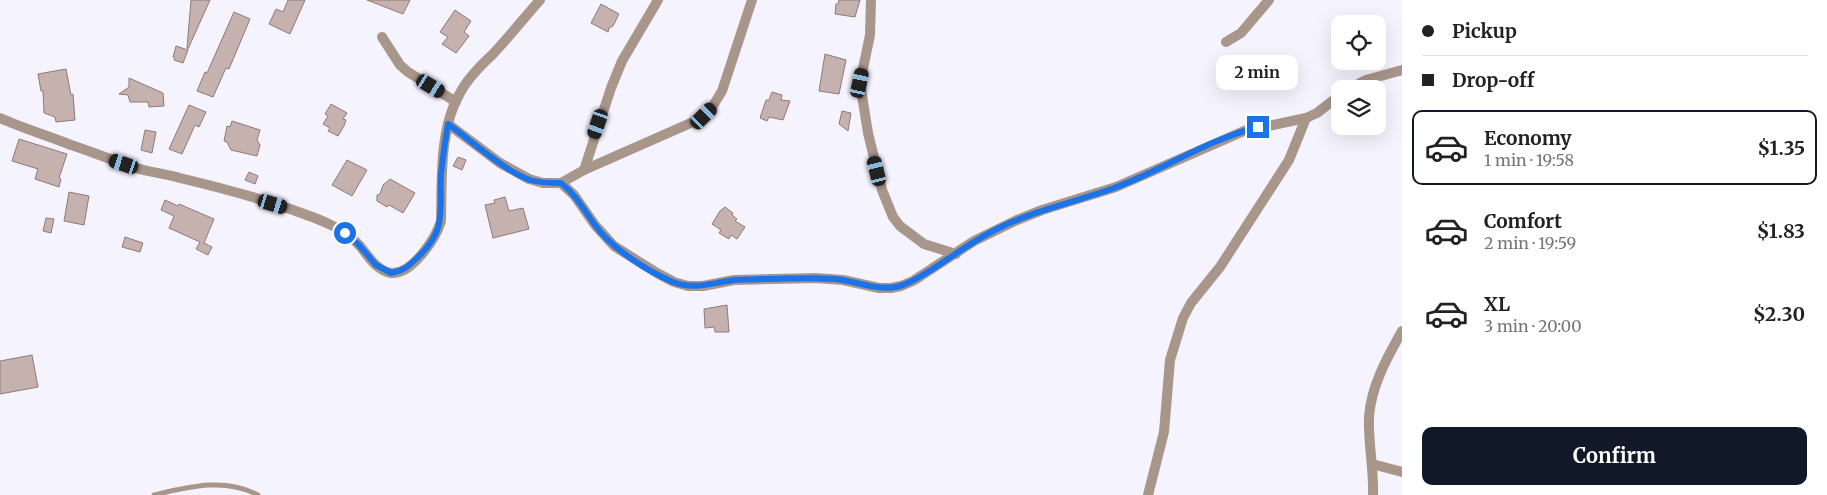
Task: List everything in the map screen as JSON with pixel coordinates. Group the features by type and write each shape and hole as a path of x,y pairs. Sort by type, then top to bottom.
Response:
{"street":[{"path":"0,118 97,155 138,168 236,192 303,214 345,233 358,244 376,265 391,273 408,267 436,235 441,221 442,172 448,124 460,92 478,67 492,55 540,0"},
{"path":"584,170 608,95 622,61 658,0"},
{"path":"448,124 500,163 529,179 544,183 561,183 584,170 704,116 717,101 722,91 752,0"},
{"path":"872,0 870,35 860,83 868,133 882,190 893,217 906,231 924,244 956,254"},
{"path":"1226,42 1241,33 1269,0"},
{"path":"382,37 400,65 456,102"},
{"path":"1366,80 1402,70"},
{"path":"561,183 574,195 595,225 614,246 656,273 674,282 688,286 703,286 734,280 816,278 843,280 879,288 891,288 913,281 989,233 1017,220 1042,210 1116,187 1229,136 1258,127 1285,124 1306,118 1318,113 1331,102"},
{"path":"1148,495 1164,432 1170,360 1183,318 1191,303 1220,268 1289,160 1306,118"},
{"path":"1373,495 1369,418 1373,391 1388,356 1402,331"},
{"path":"1372,464 1402,472"}],"lane":[{"path":"154,495 194,486 225,485 250,491 258,495"}],"building":[{"path":"191,0 210,0 188,49 187,48"},
{"path":"288,0 305,0 290,34 269,24 276,9 283,12"},
{"path":"367,0 410,0 403,14"},
{"path":"839,0 860,0 855,17 835,14 836,4 838,4"},
{"path":"601,4 619,14 608,32 591,23"},
{"path":"455,10 471,21 464,32 469,36 456,53 442,44 448,37 440,32"},
{"path":"234,12 250,19 229,69 226,68 213,97 197,91"},
{"path":"176,46 188,50 183,63 174,60"},
{"path":"825,54 846,60 839,94 819,91"},
{"path":"66,69 71,95 73,94 75,120 56,122 55,117 44,113 43,91 41,91 38,74"},
{"path":"129,78 163,93 164,106 149,107 148,102 130,102 128,95 119,94 129,87"},
{"path":"772,92 782,95 781,100 790,101 783,120 769,117 767,121 760,118 766,100 769,100"},
{"path":"331,104 347,113 343,119 346,120 344,126 338,136 328,131 330,128 323,124 328,116 325,114"},
{"path":"189,105 206,112 199,127 195,125 182,154 169,149"},
{"path":"842,111 851,113 848,131 839,124"},
{"path":"232,121 260,130 257,140 260,145 257,156 231,150 227,142 224,141 227,126 230,127"},
{"path":"145,130 156,132 152,153 141,150"},
{"path":"19,139 67,154 59,178 61,179 59,187 35,179 38,169 12,161"},
{"path":"458,157 466,160 462,170 453,166"},
{"path":"347,160 367,170 352,196 332,185"},
{"path":"249,172 258,176 255,184 245,180"},
{"path":"390,179 415,193 403,213 377,201 377,195 380,194 383,185"},
{"path":"69,192 89,196 84,225 64,221"},
{"path":"505,197 509,211 523,208 529,229 493,238 485,205 495,203 494,200"},
{"path":"165,200 214,219 204,243 212,247 208,255 196,249 200,242 169,228 174,216 161,210"},
{"path":"725,207 733,213 732,215 737,219 735,221 745,227 737,239 731,235 729,239 719,233 721,230 712,224 720,211"},
{"path":"46,218 54,219 51,233 43,231"},
{"path":"125,237 143,243 140,252 122,247"},
{"path":"727,305 729,332 715,332 714,327 705,328 704,309"},
{"path":"32,355 38,387 0,394 0,361"}],"route":[{"path":"345,233 358,244 376,265 391,273 399,272 408,267 421,254 436,235 441,221 443,152 448,124 516,173 544,183 561,183 574,195 595,225 614,246 656,273 674,282 688,286 703,286 734,280 816,278 843,280 865,286 891,288 913,281 974,241 1017,220 1042,210 1116,187 1229,136 1258,127"}]}
